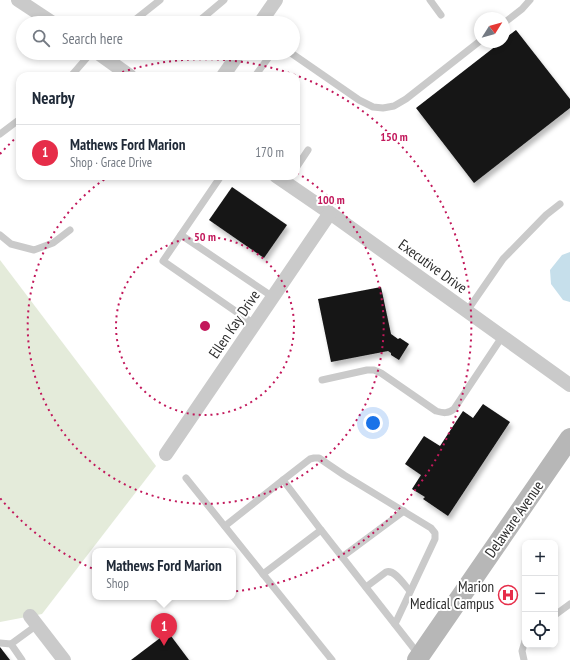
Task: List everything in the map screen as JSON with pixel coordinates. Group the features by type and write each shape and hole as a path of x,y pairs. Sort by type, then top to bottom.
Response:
{"main road":[{"name":"Delaware Avenue","path":"418,658 570,438"}],"street":[{"path":"18,0 32,4 45,16"},
{"path":"265,16 276,0"},
{"path":"110,60 125,72"},
{"path":"226,72 234,60"},
{"name":"Executive Drive","path":"288,180 330,213 570,385"},
{"name":"Ellen Kay Drive","path":"166,454 330,213"},
{"path":"33,620 64,660"}],"lane":[{"path":"140,16 160,0"},
{"path":"205,16 224,0"},
{"path":"430,0 441,14"},
{"path":"510,18 530,0"},
{"path":"300,59 360,100 373,107 383,108 394,106 406,99 474,46"},
{"path":"74,72 85,60"},
{"path":"258,72 267,60"},
{"path":"0,134 16,121"},
{"path":"300,162 308,150"},
{"path":"218,180 163,261 254,324"},
{"path":"467,311 504,260 546,215 560,204"},
{"path":"0,235 11,244 34,250 53,243 70,230"},
{"path":"181,234 273,297"},
{"path":"322,380 367,370 374,370 381,373 436,411 446,413 454,409 502,337"},
{"path":"225,526 310,459 320,458 344,475 404,511 435,533 435,539 395,624"},
{"path":"186,478 332,660"},
{"path":"283,480 395,624 418,658"},
{"path":"342,557 404,511"},
{"path":"263,574 321,530"},
{"path":"366,587 386,572 390,571 394,572 410,591"},
{"path":"558,613 570,604"},
{"path":"11,644 33,620"},
{"path":"0,643 11,644"},
{"path":"11,644 22,660"},
{"path":"523,648 524,660"}],"green space":[{"path":"0,260 156,466 42,614 0,622"}],"water":[{"path":"570,252 570,302 563,300 551,284 550,270 562,255"}],"building":[{"path":"516,30 570,99 570,108 474,183 416,108 493,48 510,48 510,34"},
{"path":"232,187 287,225 264,258 209,220"},
{"path":"381,287 391,334 409,344 399,360 388,351 331,362 318,299"},
{"path":"483,404 510,422 448,516 423,499 425,497 412,489 421,475 405,464 424,436 440,446 463,411 473,418"},
{"path":"168,632 189,660 131,660"},
{"path":"0,647 10,660 0,660"}],"place":[{"name":"Marion Medical Campus","path":"508,595"},
{"name":"Mathews Ford Marion","path":"164,646"}]}
